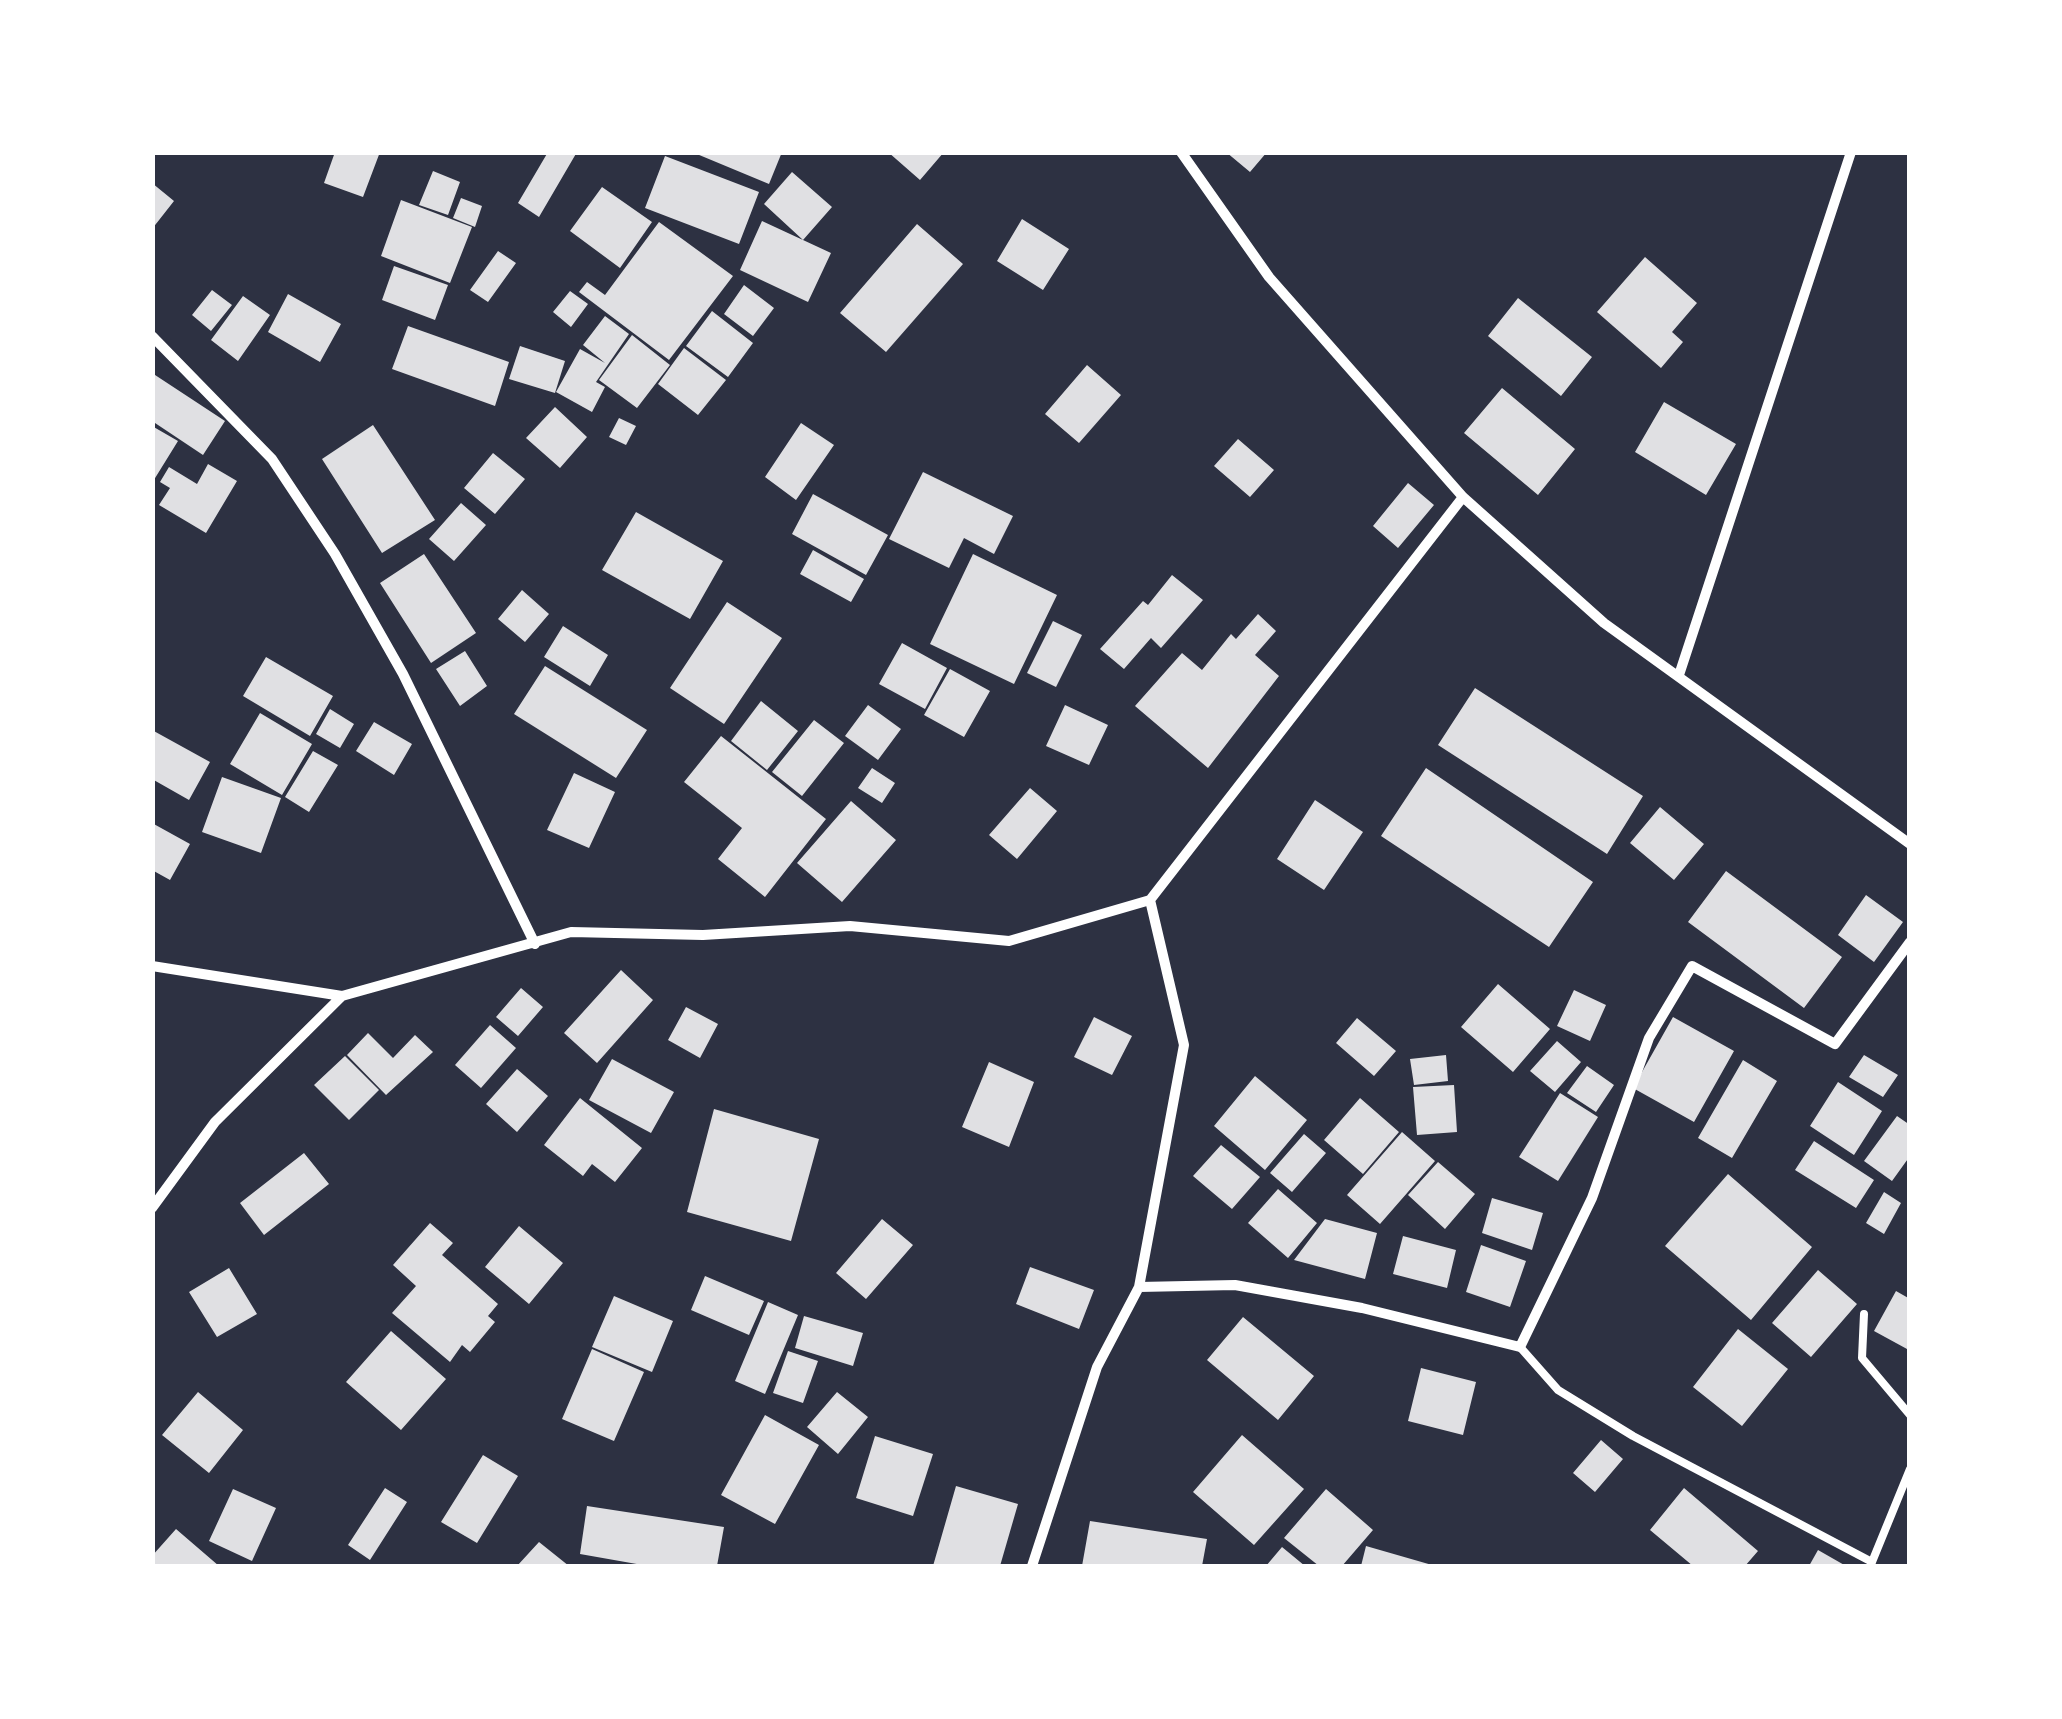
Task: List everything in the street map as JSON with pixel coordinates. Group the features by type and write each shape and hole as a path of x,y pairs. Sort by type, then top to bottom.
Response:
{"street":[{"path":"1180,152 1269,277 1463,497 1604,622 1910,844"},
{"path":"1679,675 1852,152"},
{"path":"152,336 272,459 335,554 403,674 534,944"},
{"path":"152,966 342,996 571,932 703,935 850,926 1009,941 1150,900 1463,497"},
{"path":"1032,1566 1097,1366 1140,1287 1184,1045 1150,900"},
{"path":"1140,1287 1235,1285 1362,1308 1520,1347 1592,1198 1649,1038 1692,966 1835,1044 1910,942"},
{"path":"152,1208 215,1122 342,996"}],"lane":[{"path":"1864,1314 1862,1358 1910,1415"},
{"path":"1520,1347 1558,1390 1872,1564 1910,1468"}],"building":[{"path":"335,152 380,152 363,197 324,183"},
{"path":"548,152 577,152 539,217 518,203"},
{"path":"692,152 782,152 769,184"},
{"path":"888,152 944,152 920,180"},
{"path":"1226,152 1267,152 1250,172"},
{"path":"665,156 759,192 739,244 645,208"},
{"path":"433,171 460,182 448,215 419,205"},
{"path":"792,172 832,207 803,240 764,204"},
{"path":"152,183 174,201 152,229"},
{"path":"602,187 652,222 620,268 570,231"},
{"path":"461,198 482,206 475,227 453,218"},
{"path":"401,200 472,227 450,283 381,256"},
{"path":"1022,219 1069,249 1043,290 997,261"},
{"path":"762,221 831,253 808,302 740,270"},
{"path":"659,222 733,276 669,360 579,292 587,282 605,295"},
{"path":"917,224 963,264 886,352 840,313"},
{"path":"498,251 516,263 488,302 470,290"},
{"path":"1645,257 1697,303 1672,332 1683,342 1661,368 1597,312"},
{"path":"394,266 448,285 435,320 382,300"},
{"path":"744,285 774,308 753,336 724,314"},
{"path":"212,290 232,305 211,331 192,315"},
{"path":"570,291 588,304 571,327 553,312"},
{"path":"288,294 341,324 320,362 268,332"},
{"path":"243,296 270,315 238,361 211,340"},
{"path":"1518,298 1592,357 1561,396 1488,336"},
{"path":"712,311 753,343 728,377 686,346"},
{"path":"605,316 629,334 596,382 605,387 592,412 556,392 580,349 605,363 583,345"},
{"path":"408,326 509,362 495,406 392,369"},
{"path":"632,335 670,365 637,408 599,380"},
{"path":"520,346 565,361 555,393 509,379"},
{"path":"684,348 726,380 698,415 658,384"},
{"path":"1087,365 1121,395 1079,443 1045,414"},
{"path":"152,373 225,421 203,455 152,421"},
{"path":"1502,388 1575,449 1538,495 1464,433"},
{"path":"1664,402 1736,444 1706,495 1635,452"},
{"path":"555,407 587,437 560,468 526,438"},
{"path":"619,418 636,426 626,445 609,437"},
{"path":"801,423 834,445 796,500 765,477"},
{"path":"373,425 435,520 382,553 322,459"},
{"path":"152,426 178,441 152,483"},
{"path":"1238,439 1274,470 1250,497 1214,466"},
{"path":"493,453 525,479 495,514 464,488"},
{"path":"208,464 237,481 206,533 159,505 170,488 160,482 169,467 197,484"},
{"path":"923,472 1013,516 994,554 964,538 949,568 889,539"},
{"path":"1408,483 1434,505 1398,548 1373,526"},
{"path":"813,494 888,535 866,575 792,534"},
{"path":"461,503 486,525 454,561 429,539"},
{"path":"636,512 723,561 690,619 602,570"},
{"path":"813,550 864,579 851,602 800,574"},
{"path":"424,554 476,633 431,663 380,583"},
{"path":"973,554 1057,595 1014,684 930,644"},
{"path":"1172,575 1203,600 1161,648 1151,638 1124,669 1100,649 1143,601 1148,605"},
{"path":"522,590 549,614 525,642 498,619"},
{"path":"727,602 782,638 724,724 670,688"},
{"path":"1258,614 1276,631 1255,655 1279,676 1208,768 1135,706 1182,653 1202,670 1231,634 1236,639"},
{"path":"1053,621 1082,635 1056,687 1027,673"},
{"path":"563,626 608,655 590,686 544,657"},
{"path":"902,643 947,668 925,709 879,684"},
{"path":"465,651 487,686 460,706 436,669"},
{"path":"266,657 333,696 310,736 243,696"},
{"path":"545,666 647,730 616,778 514,714"},
{"path":"950,669 990,691 964,737 924,715"},
{"path":"1475,688 1643,796 1607,854 1438,745"},
{"path":"761,701 798,731 767,770 731,741"},
{"path":"868,705 901,729 878,760 845,736"},
{"path":"1065,705 1108,725 1089,765 1046,746"},
{"path":"330,709 354,724 340,748 316,734"},
{"path":"260,713 312,744 282,795 230,764"},
{"path":"814,720 844,743 802,796 772,772"},
{"path":"374,722 412,744 394,775 356,751"},
{"path":"152,730 210,762 189,800 152,779"},
{"path":"721,736 826,819 765,897 718,859 742,828 684,782"},
{"path":"313,751 338,765 309,812 285,797"},
{"path":"872,768 895,783 882,803 858,788"},
{"path":"1426,768 1593,882 1549,947 1381,836"},
{"path":"574,773 615,792 589,848 547,830"},
{"path":"222,777 281,798 261,853 202,832"},
{"path":"1030,788 1057,811 1017,859 989,835"},
{"path":"1315,800 1363,832 1324,890 1277,859"},
{"path":"851,801 896,840 842,902 797,863"},
{"path":"1660,807 1704,844 1674,880 1630,843"},
{"path":"152,823 190,844 170,880 152,870"},
{"path":"1726,871 1842,957 1804,1008 1688,922"},
{"path":"1866,895 1903,922 1874,962 1838,935"},
{"path":"621,970 653,1000 597,1063 564,1033"},
{"path":"1498,984 1550,1029 1513,1072 1461,1027"},
{"path":"521,988 543,1007 518,1036 496,1017"},
{"path":"1574,990 1606,1005 1590,1041 1557,1026"},
{"path":"686,1007 718,1024 700,1058 668,1040"},
{"path":"1094,1017 1132,1036 1112,1075 1074,1057"},
{"path":"1673,1017 1734,1051 1694,1122 1633,1088"},
{"path":"1357,1018 1396,1051 1374,1076 1336,1043"},
{"path":"490,1025 516,1048 481,1088 455,1065"},
{"path":"368,1033 393,1058 415,1035 433,1052 386,1095 347,1055"},
{"path":"1557,1041 1581,1062 1555,1092 1530,1071"},
{"path":"1446,1055 1448,1081 1414,1085 1410,1059"},
{"path":"1864,1055 1898,1075 1883,1097 1849,1077"},
{"path":"345,1056 379,1090 349,1120 314,1085"},
{"path":"612,1059 674,1092 651,1133 589,1100"},
{"path":"1743,1060 1777,1081 1732,1158 1698,1138"},
{"path":"989,1062 1034,1082 1009,1147 962,1127"},
{"path":"1587,1066 1614,1085 1596,1112 1567,1093"},
{"path":"517,1069 548,1096 517,1132 486,1104"},
{"path":"1255,1076 1307,1120 1265,1170 1214,1126"},
{"path":"1838,1082 1882,1111 1854,1155 1810,1126"},
{"path":"1454,1085 1457,1132 1417,1135 1413,1087"},
{"path":"1560,1093 1598,1117 1558,1181 1519,1157"},
{"path":"580,1098 642,1148 615,1182 592,1164 583,1176 544,1145"},
{"path":"1360,1098 1399,1132 1363,1174 1324,1140"},
{"path":"714,1109 819,1139 791,1241 687,1212"},
{"path":"1897,1116 1910,1125 1910,1156 1892,1181 1864,1161"},
{"path":"1402,1132 1435,1161 1380,1224 1347,1195"},
{"path":"1304,1134 1326,1153 1292,1192 1270,1173"},
{"path":"1814,1141 1874,1180 1856,1208 1795,1170"},
{"path":"1221,1145 1260,1177 1232,1209 1193,1176"},
{"path":"304,1153 329,1184 264,1235 240,1203"},
{"path":"1438,1162 1475,1194 1445,1229 1408,1195"},
{"path":"1728,1174 1812,1247 1751,1320 1665,1246"},
{"path":"1278,1189 1317,1223 1288,1258 1248,1223"},
{"path":"1884,1192 1901,1203 1884,1234 1866,1223"},
{"path":"1492,1198 1543,1213 1532,1250 1482,1233"},
{"path":"882,1219 913,1245 866,1299 836,1273"},
{"path":"1325,1219 1377,1233 1365,1279 1294,1260"},
{"path":"430,1223 453,1243 442,1255 498,1304 488,1316 495,1322 470,1352 462,1345 450,1362 392,1313 416,1286 393,1265"},
{"path":"519,1226 563,1263 529,1304 485,1267"},
{"path":"1403,1236 1456,1250 1447,1288 1393,1274"},
{"path":"1481,1245 1526,1261 1510,1307 1466,1292"},
{"path":"1030,1267 1094,1290 1079,1329 1016,1304"},
{"path":"229,1268 257,1314 217,1337 189,1292"},
{"path":"1818,1270 1857,1304 1811,1357 1772,1323"},
{"path":"705,1276 764,1301 749,1335 691,1310"},
{"path":"1896,1291 1910,1299 1907,1349 1874,1331"},
{"path":"614,1296 673,1321 652,1372 592,1347"},
{"path":"768,1302 798,1315 765,1394 735,1381"},
{"path":"804,1316 863,1333 853,1366 795,1348"},
{"path":"1243,1317 1314,1376 1278,1420 1207,1360"},
{"path":"1738,1329 1788,1369 1742,1426 1693,1387"},
{"path":"391,1331 446,1379 401,1430 346,1382"},
{"path":"592,1349 644,1372 614,1441 562,1419"},
{"path":"788,1351 818,1361 803,1403 773,1393"},
{"path":"1421,1368 1476,1382 1463,1435 1408,1421"},
{"path":"198,1392 243,1430 209,1473 162,1435"},
{"path":"837,1392 868,1417 838,1454 807,1427"},
{"path":"765,1415 819,1445 775,1524 721,1495"},
{"path":"1242,1435 1304,1489 1254,1545 1193,1492"},
{"path":"875,1436 933,1454 913,1516 856,1498"},
{"path":"1601,1440 1623,1459 1595,1492 1573,1473"},
{"path":"483,1455 518,1476 477,1543 441,1522"},
{"path":"956,1486 1018,1504 1000,1566 933,1566"},
{"path":"385,1488 407,1502 370,1560 348,1545"},
{"path":"1684,1488 1758,1551 1745,1566 1693,1566 1650,1530"},
{"path":"233,1489 276,1508 252,1561 209,1541"},
{"path":"1326,1489 1373,1530 1342,1566 1319,1566 1284,1538"},
{"path":"587,1506 724,1527 717,1566 648,1566 580,1554"},
{"path":"1090,1521 1207,1539 1202,1566 1082,1566"},
{"path":"176,1529 219,1566 152,1566 152,1556"},
{"path":"539,1542 569,1566 517,1566"},
{"path":"1366,1546 1432,1565 1432,1566 1361,1566"},
{"path":"1282,1547 1305,1566 1266,1566"},
{"path":"1818,1550 1846,1566 1809,1566"}]}
